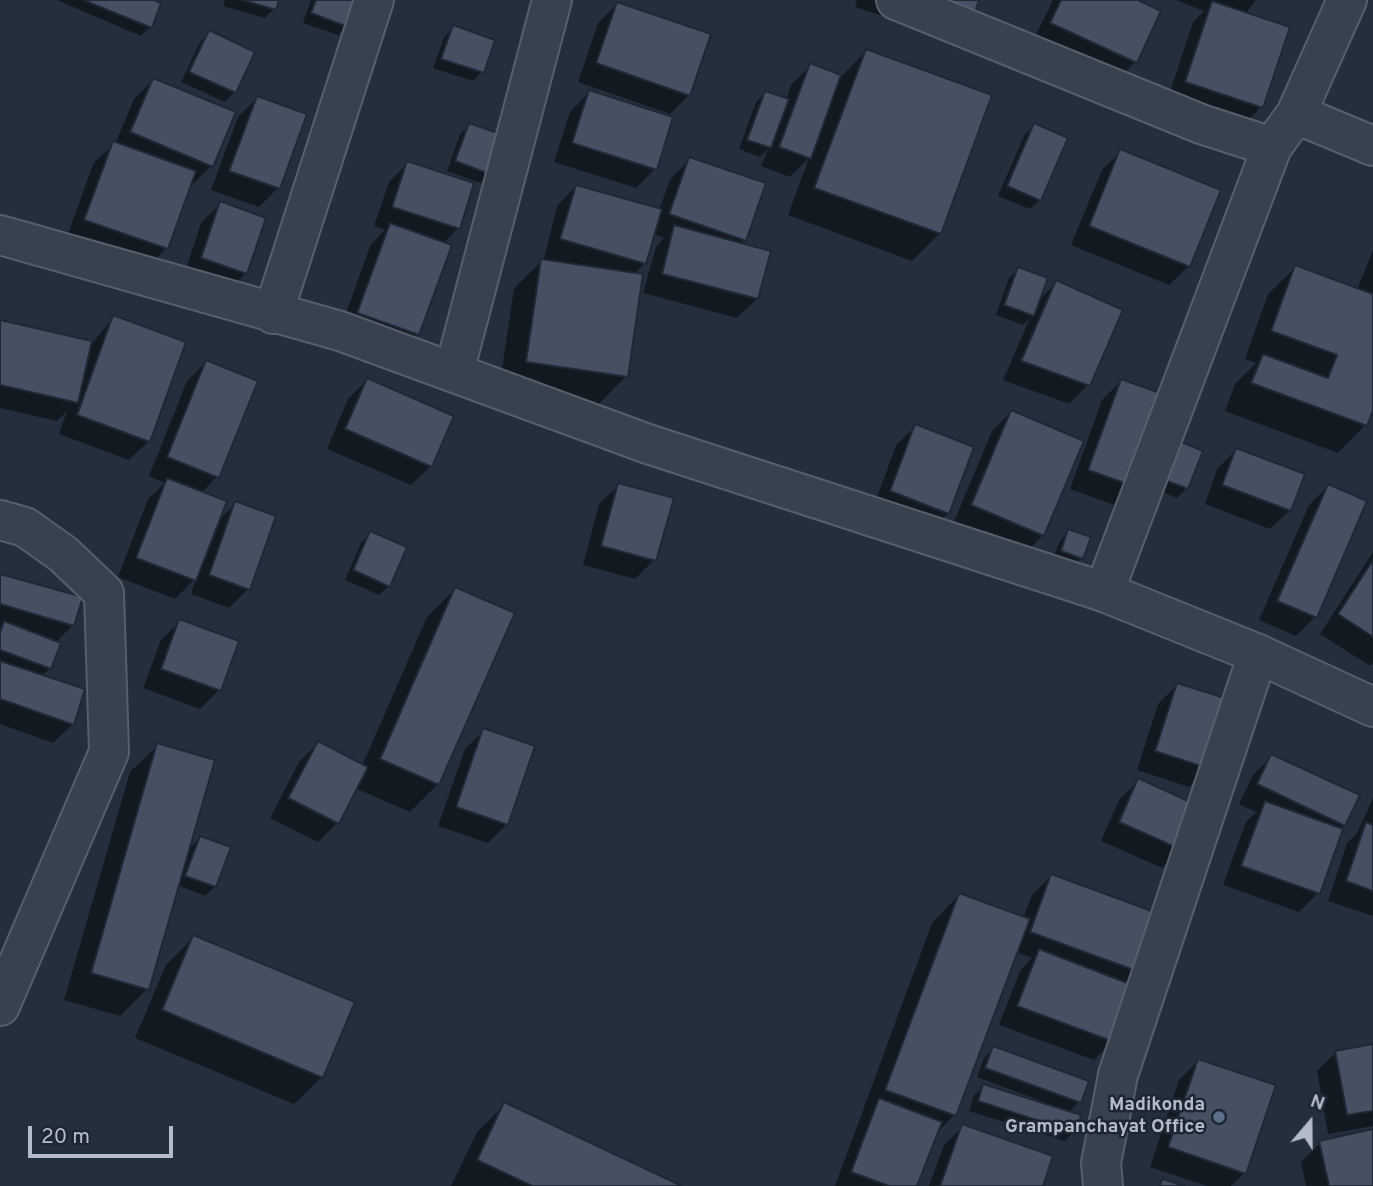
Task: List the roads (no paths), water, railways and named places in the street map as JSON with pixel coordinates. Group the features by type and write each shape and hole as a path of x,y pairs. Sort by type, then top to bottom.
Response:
{"street":[{"path":"273,314 374,0"},
{"path":"454,372 552,0"},
{"path":"896,0 1201,124 1272,146"},
{"path":"1104,592 1272,146 1296,114 1347,0"},
{"path":"1296,114 1373,146"},
{"path":"0,235 340,331 648,444 1104,592 1258,654 1373,707"},
{"path":"0,520 25,527 63,554 104,593 109,752 0,1006"},
{"path":"1103,1186 1101,1163 1118,1075 1258,654"}],"place":[{"name":"Madikonda Grampanchayat Office","path":"1219,1117"}]}
